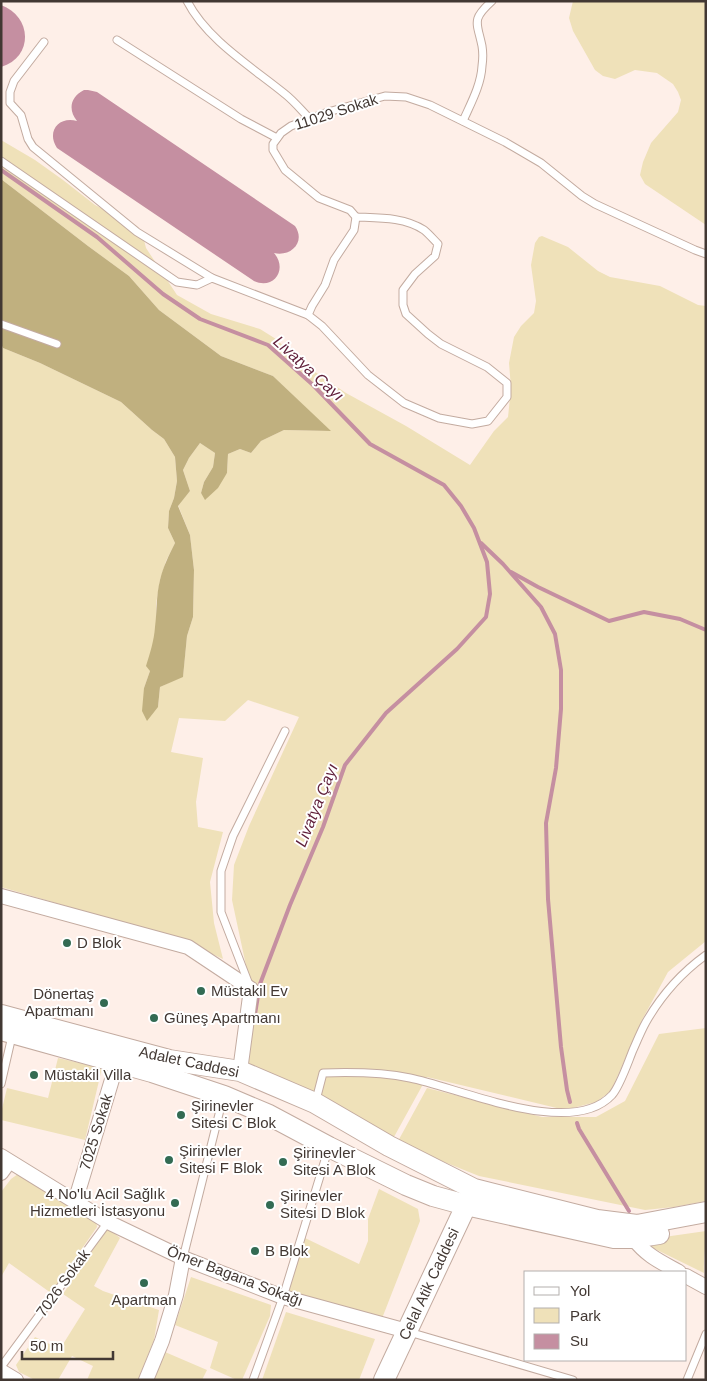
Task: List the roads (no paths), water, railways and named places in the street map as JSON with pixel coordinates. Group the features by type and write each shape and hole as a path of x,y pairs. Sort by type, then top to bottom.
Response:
{"street":[{"path":"1,896 188,947 251,989 240,1071"},
{"name":"Adalet Caddesi","path":"8,1024 169,1060 240,1071 315,1103 389,1146 470,1197"},
{"name":"Adalet Caddesi","path":"8,1024 117,1062 224,1096 269,1115 329,1147 406,1185 433,1196 470,1197"},
{"name":"7025 Sokak","path":"75,1202 117,1062"},
{"name":"Ömer Bagana Sokağı","path":"4,1164 108,1222 183,1258 282,1298 407,1331"},
{"path":"470,1197 597,1220 635,1232 706,1226"},
{"name":"Celal Atik Caddesi","path":"384,1380 470,1197"},
{"path":"635,1232 706,1212"},
{"path":"635,1232 642,1250 677,1271"},
{"path":"146,1380 162,1341 176,1296 183,1258"},
{"path":"687,1277 706,1287"},
{"path":"1,1369 16,1380"}],"lane":[{"path":"187,1 201,24 223,45 288,96 310,119"},
{"path":"463,121 476,91 482,67 482,51 477,21 482,11 492,1"},
{"path":"117,40 241,119 277,138"},
{"path":"44,42 14,81 10,92 10,103 21,115 28,139 33,147 138,232 212,278 308,315 322,326 368,375 404,403 439,418 472,424 488,421 507,398 507,383 487,366 441,344 406,314 403,305 403,290 415,274 435,256 438,244 423,230 405,222 356,217 354,230 334,260 325,285 308,315"},
{"name":"11029 Sokak","path":"356,217 350,210 319,198 285,170 273,150 273,144 281,132 291,126 328,112 385,96 406,97 430,105 505,142 541,163 595,204 706,254"},
{"path":"1,161 177,282 197,285 212,278"},
{"path":"1,324 57,344"},
{"path":"251,989 221,912 221,872 233,836 286,731"},
{"path":"315,1103 323,1073 368,1072 410,1078 505,1104 543,1112 567,1113 595,1108 604,1103 614,1093 645,1023 668,990 706,955"},
{"path":"1,1084 8,1024"},
{"path":"183,1258 224,1096"},
{"path":"253,1380 282,1298 329,1147"},
{"name":"7026 Sokak","path":"1,1369 108,1222"},
{"name":"Ömer Bagana Sokağı","path":"407,1331 573,1380"},
{"path":"687,1380 706,1334"}],"water":[{"path":"1,5 11,10 19,18 25,36 24,46 19,55 12,62 1,67"},
{"path":"84,90 97,92 295,226 299,238 295,247 286,253 274,253 280,265 277,276 268,283 254,281 57,148 53,136 56,126 65,121 77,121 72,112 72,104 76,96"}],"waterway":[{"name":"Livatya Çayı","path":"1,170 97,237 163,294 200,319 268,345 313,385 370,444 444,485 461,506 474,528 487,562 490,594 486,617 457,649 386,713 345,765 323,827 290,905 260,984 254,1020"},
{"name":"Livatya Çayı","path":"481,543 503,564 541,607 555,634 561,670 561,709 556,768 546,823 548,899 561,1047 570,1102"},
{"name":"Livatya Çayı","path":"511,572 609,621 644,612 680,619 706,630"},
{"name":"Livatya Çayı","path":"577,1123 629,1211"}],"place":[{"name":"D Blok","path":"67,943"},
{"name":"Müstakil Ev","path":"201,991"},
{"name":"Dönertaş Apartmanı","path":"104,1003"},
{"name":"Güneş Apartmanı","path":"154,1018"},
{"name":"Müstakil Villa","path":"34,1075"},
{"name":"Şirinevler Sitesi C Blok","path":"181,1115"},
{"name":"Şirinevler Sitesi F Blok","path":"169,1160"},
{"name":"Şirinevler Sitesi A Blok","path":"283,1162"},
{"name":"4 No'lu Acil Sağlık Hizmetleri İstasyonu","path":"175,1203"},
{"name":"Şirinevler Sitesi D Blok","path":"270,1205"},
{"name":"B Blok","path":"255,1251"},
{"name":"Apartman","path":"144,1283"}]}
